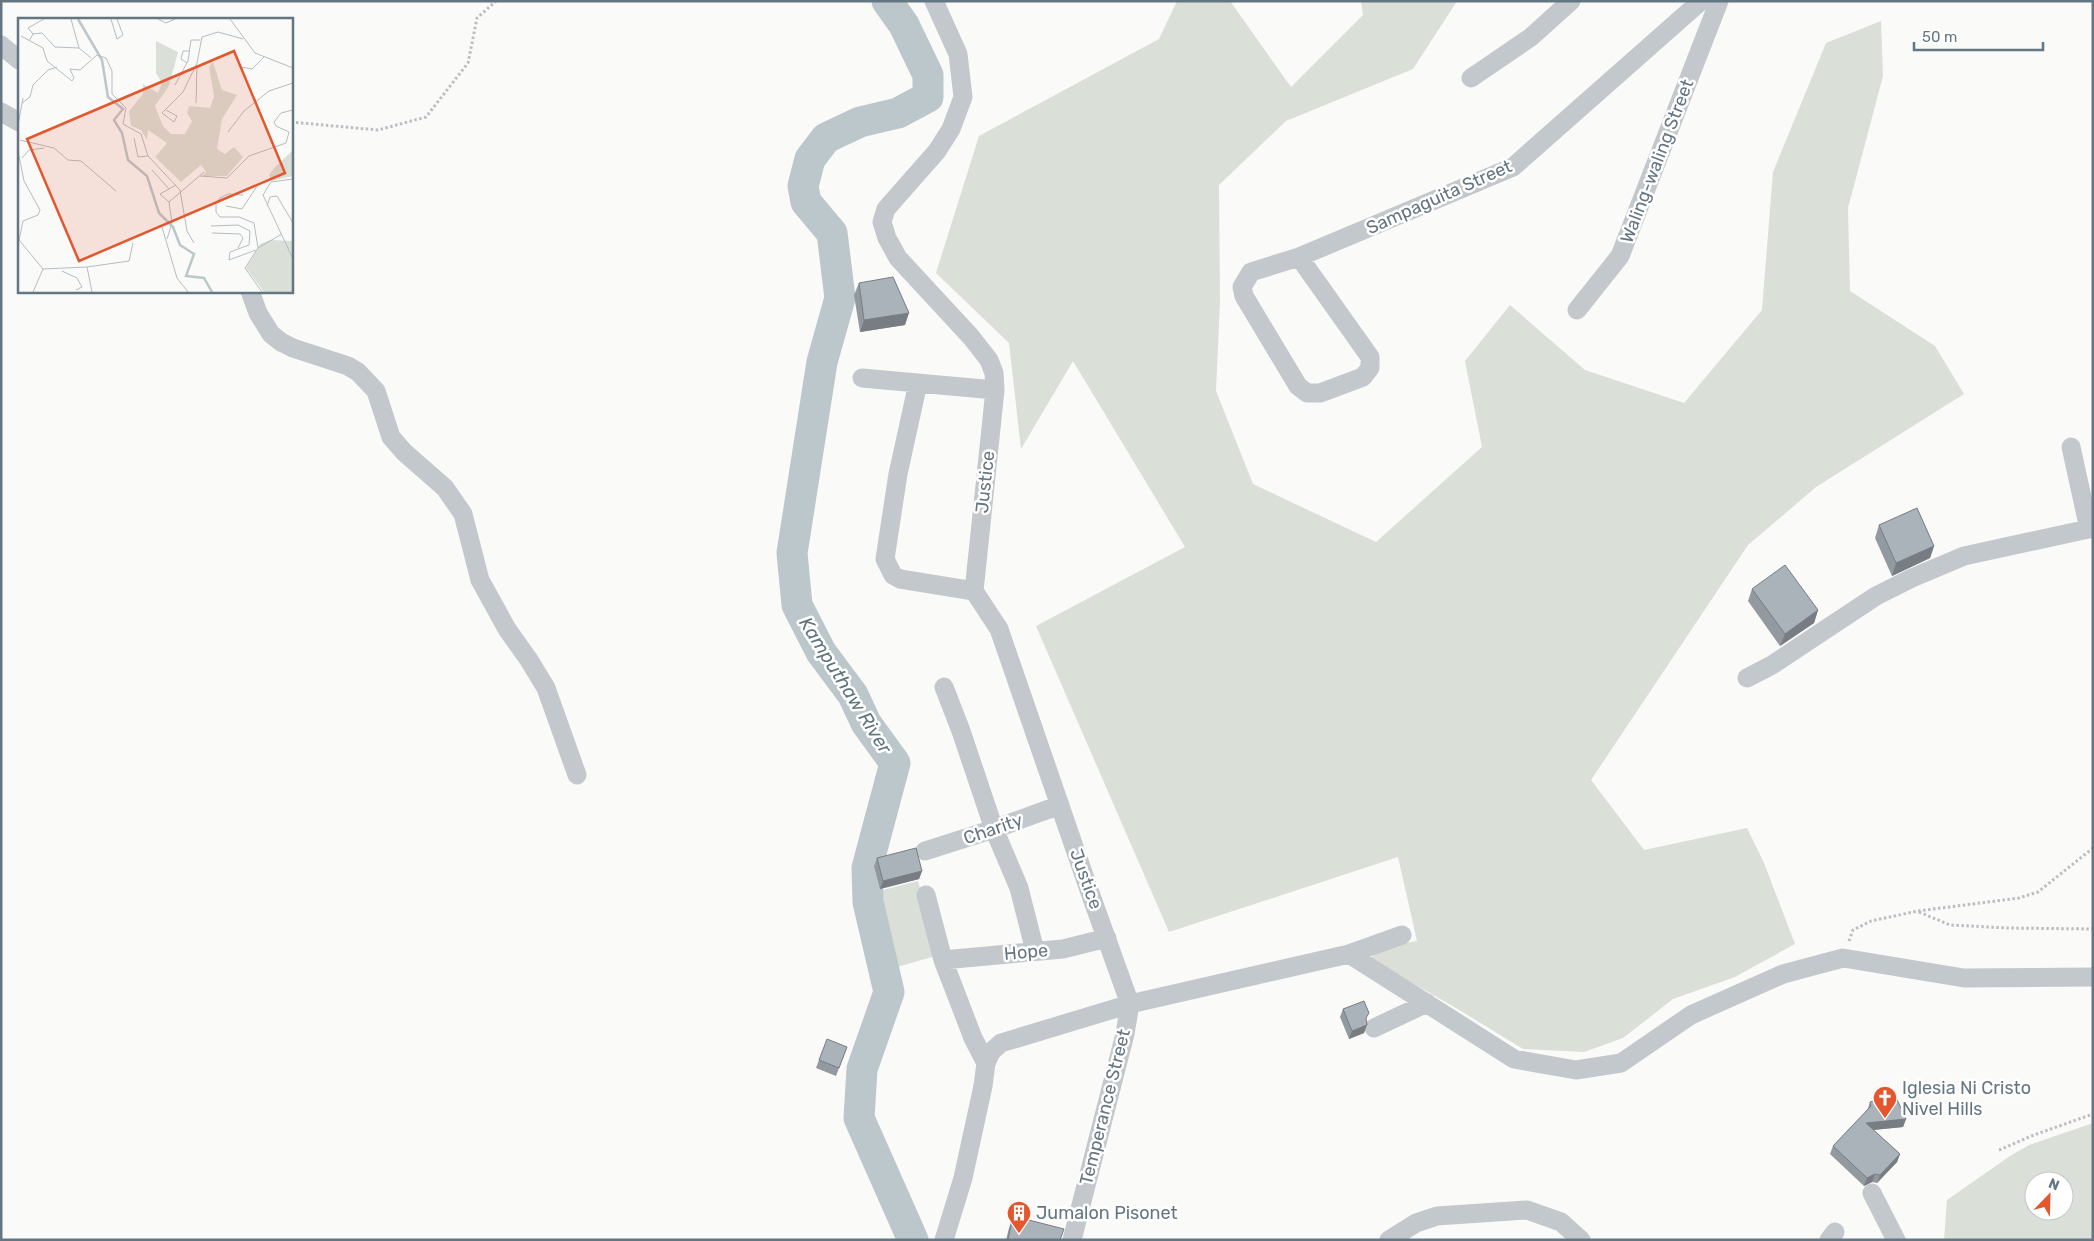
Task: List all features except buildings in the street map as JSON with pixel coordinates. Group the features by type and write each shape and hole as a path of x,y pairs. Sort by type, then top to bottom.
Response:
{"street":[{"name":"Justice","path":"934,1 958,54 963,97 951,129 937,152 886,209 882,222 887,238 898,258 971,337 989,360 994,373 995,390 974,591 999,629 1130,1004"},
{"path":"1470,78 1531,37 1571,1"},
{"name":"Sampaguita Street","path":"1300,257 1370,357 1370,368 1363,377 1320,393 1307,393 1298,386 1244,296 1242,287 1252,272 1300,257 1513,167 1701,1"},
{"name":"Waling-waling Street","path":"1577,310 1620,256 1719,1"},
{"path":"1,45 18,59"},
{"path":"1,112 18,121"},
{"path":"250,292 258,313 271,334 280,342 348,366 358,372 376,391 391,437 404,452 445,488 463,514 480,580 507,629 546,688 577,775"},
{"path":"862,378 995,390"},
{"path":"918,382 898,474 885,559 893,575 900,579 933,586 974,591"},
{"path":"1747,678 1772,665 1876,596 1912,578 1964,556 2091,528 2071,447"},
{"path":"944,687 994,829 1019,888 1035,951"},
{"name":"Charity","path":"925,851 1060,805"},
{"path":"926,895 943,960 973,1038 986,1063"},
{"path":"944,1240 963,1178 983,1086 986,1063 991,1052 1001,1042 1130,1004 1349,954 1402,935"},
{"name":"Hope","path":"943,960 1063,949 1107,938"},
{"path":"1349,954 1514,1059 1576,1070 1621,1063 1691,1015 1783,974 1843,958 1964,978 2093,977"},
{"path":"1374,1028 1427,1003"},
{"name":"Temperance Street","path":"1072,1240 1125,1034 1130,1004"},
{"path":"1872,1194 1896,1240"},
{"path":"1389,1240 1416,1223 1437,1216 1527,1210 1561,1222 1581,1240"}],"path":[{"path":"292,122 378,130 426,116 468,63 477,18 496,1"},
{"path":"1843,958 1853,930 1871,921 1918,911 2019,898 2038,892 2093,848"},
{"path":"1918,911 1950,925 2008,928 2093,928"},
{"path":"1999,1150 2093,1114"}],"shaded area":[{"path":"1177,1 1230,1 1291,87 1363,15 1361,1 1457,1 1413,69 1286,121 1219,185 1220,301 1216,391 1253,484 1376,542 1482,447 1465,361 1510,305 1585,370 1684,403 1762,310 1773,172 1826,43 1881,21 1883,76 1848,208 1850,291 1935,346 1964,394 1816,487 1748,545 1591,780 1644,850 1747,828 1764,863 1795,944 1735,977 1673,999 1623,1038 1584,1052 1523,1049 1370,959 1382,947 1417,941 1398,857 1169,932 1036,626 1185,547 1073,361 1021,449 1009,343 936,273 979,136 1159,39"},
{"path":"918,881 939,955 897,967 875,892"},
{"path":"2093,1123 2093,1240 1944,1240 1947,1200 2029,1145"}],"waterway":[{"name":"Kamputhaw River","path":"887,1 904,25 928,75 928,97 898,113 860,122 826,138 810,159 803,186 806,202 832,233 840,298 822,362 792,553 797,605 821,652 853,695 866,723 895,763 867,868 868,902 889,992 862,1069 859,1118 913,1240"}],"place":[{"name":"Iglesia Ni Cristo Nivel Hills","path":"1885,1119"},
{"name":"Jumalon Pisonet","path":"1019,1234"}]}
